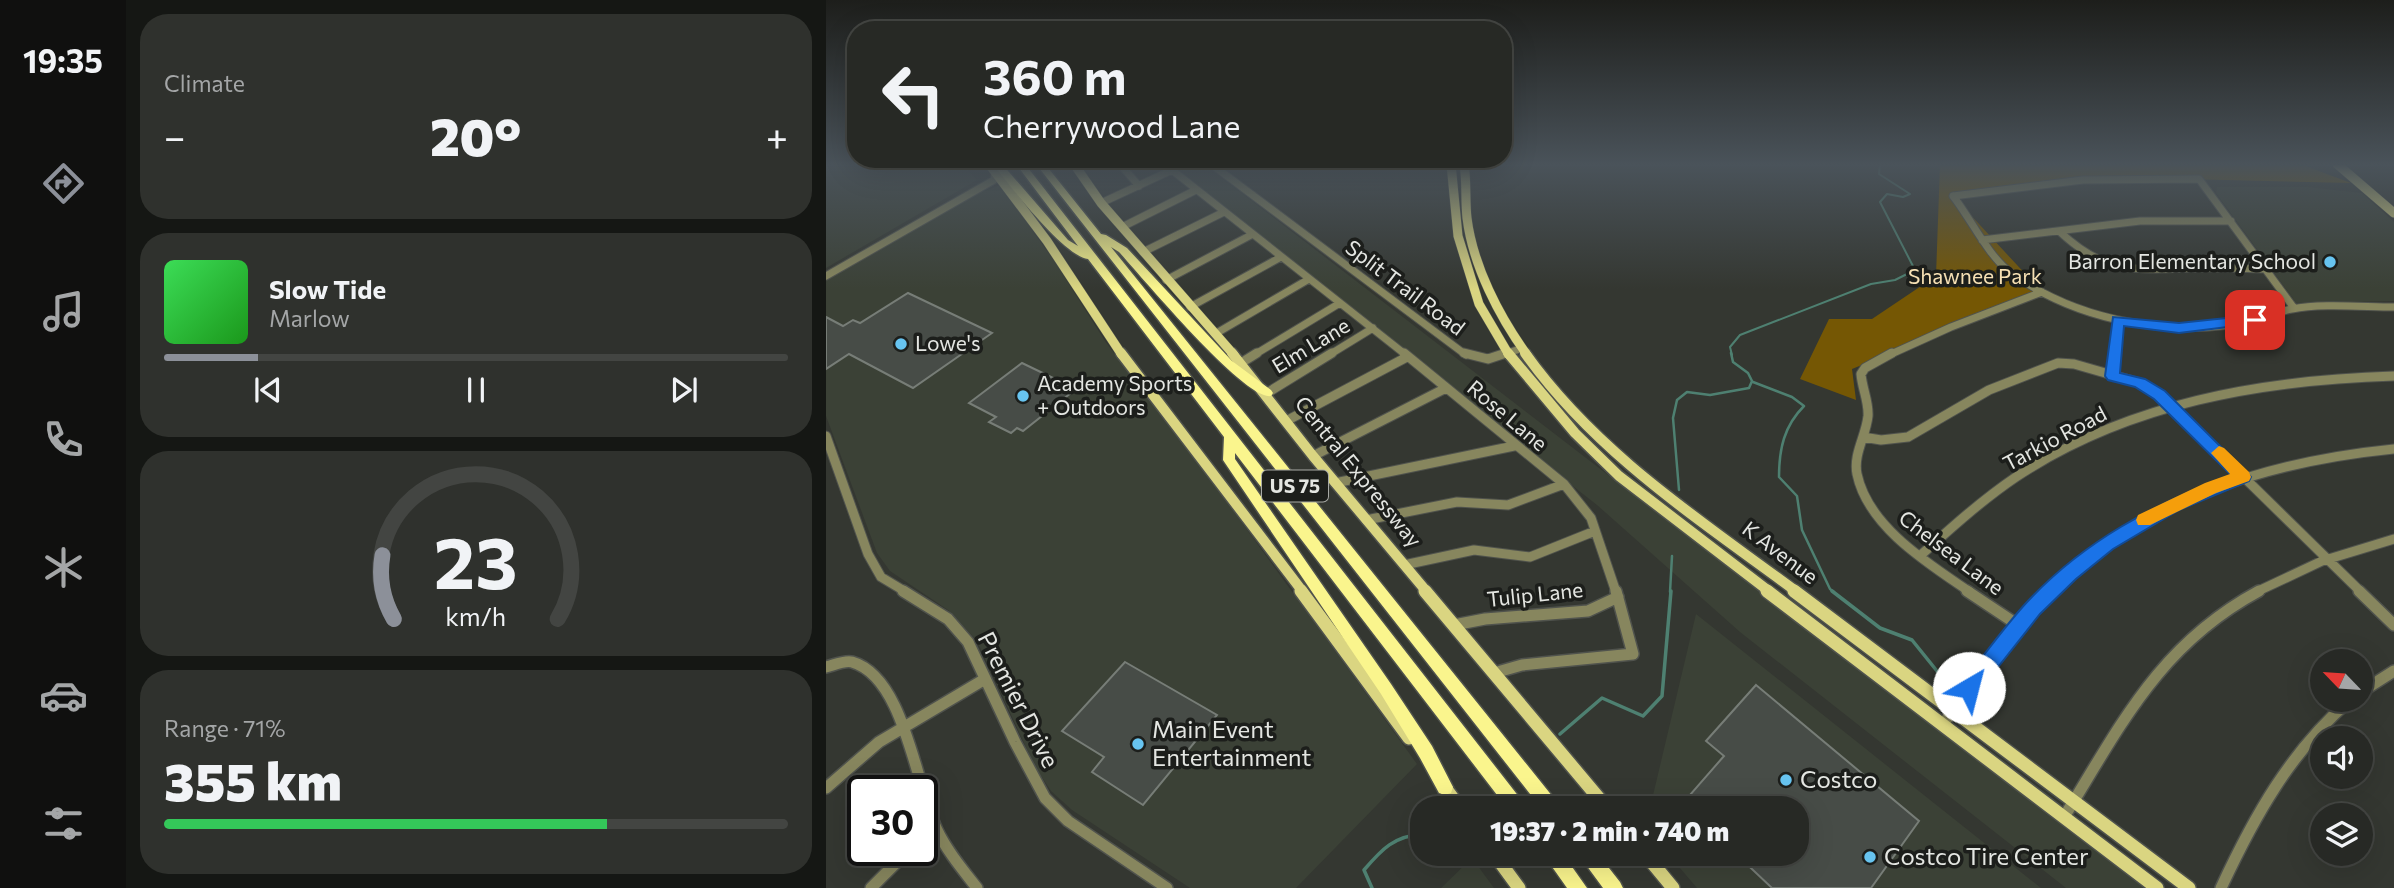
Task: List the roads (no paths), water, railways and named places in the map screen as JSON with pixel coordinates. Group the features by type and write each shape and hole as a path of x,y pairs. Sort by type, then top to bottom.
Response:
{"highway":[{"path":"1030,205 1065,242 1097,263"},
{"name":"US 75","path":"1052,205 1508,796"},
{"name":"US 75","path":"1073,205 1541,796"},
{"path":"1094,231 1123,250 1228,364 1267,393"},
{"path":"1230,436 1229,460 1386,689 1445,787"},
{"path":"1561,866 1578,888"},
{"path":"1597,866 1614,888"}],"main road":[{"path":"1020,205 1123,357 1197,457 1287,570 1451,796"},
{"name":"Central Expressway","path":"1104,205 1267,393 1335,483 1597,796"},
{"name":"K Avenue","path":"1454,205 1471,283 1483,311 1514,351 1552,409 1599,457 1707,545 2157,888"},
{"name":"K Avenue","path":"1467,205 1467,218 1485,279 1514,351 1614,453 2189,888"},
{"path":"1455,219 1467,218"},
{"path":"1471,283 1485,279"},
{"path":"1707,545 1720,533"},
{"path":"1503,866 1519,888"},
{"path":"1655,866 1673,888"}],"street":[{"path":"826,276 946,205"},
{"path":"1122,227 1165,205"},
{"name":"Rose Lane","path":"1215,205 1373,328 1514,446 1564,484 1590,513 1618,597 1633,654 1522,665 1494,673"},
{"name":"Split Trail Road","path":"1266,205 1466,355 1482,360 1514,351"},
{"path":"1961,205 1971,218 1982,240 2010,272 2042,292 2084,310 2118,320 2158,327 2203,327 2267,318 2294,308 2394,306"},
{"path":"2219,205 2294,308"},
{"path":"1143,252 1223,212"},
{"path":"1982,240 2140,221 2231,221"},
{"path":"2059,231 2087,255 2126,270 2266,269"},
{"path":"1166,280 1251,235"},
{"path":"1190,307 1281,257"},
{"path":"1215,334 1309,279"},
{"name":"Chelsea Lane","path":"2018,625 1884,525 1862,490 1856,464 1868,412 1861,379 1865,368 1916,342 1976,317 2020,303 2042,292"},
{"path":"1241,363 1340,303"},
{"path":"2113,376 2118,320"},
{"name":"Elm Lane","path":"1267,393 1373,328"},
{"path":"1288,421 1407,357"},
{"path":"1863,437 1881,440 1908,437 1979,395 2059,363 2074,364 2149,388 2172,407 2394,625"},
{"name":"Tarkio Road","path":"1921,555 1987,498 2046,458 2086,438 2172,407 2209,397 2296,382 2394,376"},
{"path":"1313,456 1446,388"},
{"name":"Premier Drive","path":"826,436 867,554 881,577 948,619 968,642 1045,798 1068,821 1167,888"},
{"path":"1335,483 1514,446"},
{"path":"1943,724 2018,625 2070,573 2107,544 2173,505 2243,477 2330,457 2394,449"},
{"path":"1366,520 1457,502 1508,505 1564,484"},
{"path":"1404,565 1474,550 1530,557 1594,531"},
{"path":"2064,817 2143,690 2173,656 2209,623 2247,596 2284,576 2326,558 2394,539"},
{"name":"Tulip Lane","path":"1454,625 1485,619 1588,611 1618,597"},
{"path":"827,667 849,660 874,676 888,694 918,775"},
{"path":"2373,684 2394,671"},
{"path":"826,788 854,762 902,726 985,679"},
{"path":"2221,888 2236,855 2285,772 2335,712"},
{"path":"938,832 977,888"},
{"path":"871,888 893,866"}],"waterway":[{"path":"1732,355 1730,347 1740,335 1871,284 1895,280 1915,270 1882,205"},
{"path":"1679,490 1673,418 1677,400 1687,392 1710,395 1749,388 1752,381 1748,373 1733,362 1731,353"},
{"path":"1753,382 1792,397 1804,406 1784,438 1779,477 1797,496 1802,530 1830,589 1834,592"},
{"path":"1670,592 1672,556"},
{"path":"1560,734 1602,698 1643,716 1662,696 1671,591"},
{"path":"1832,591 1880,628 1912,640 1941,676"},
{"path":"1372,888 1364,870 1389,845 1410,836"}],"place":[{"name":"Barron Elementary School","path":"2330,262"},
{"name":"Lowe's","path":"901,344"},
{"name":"Academy Sports + Outdoors","path":"1023,396"},
{"name":"Main Event Entertainment","path":"1138,744"},
{"name":"Costco","path":"1786,780"},
{"name":"Costco Tire Center","path":"1870,857"}],"park label":[{"name":"Shawnee Park","path":"1975,277"}]}
